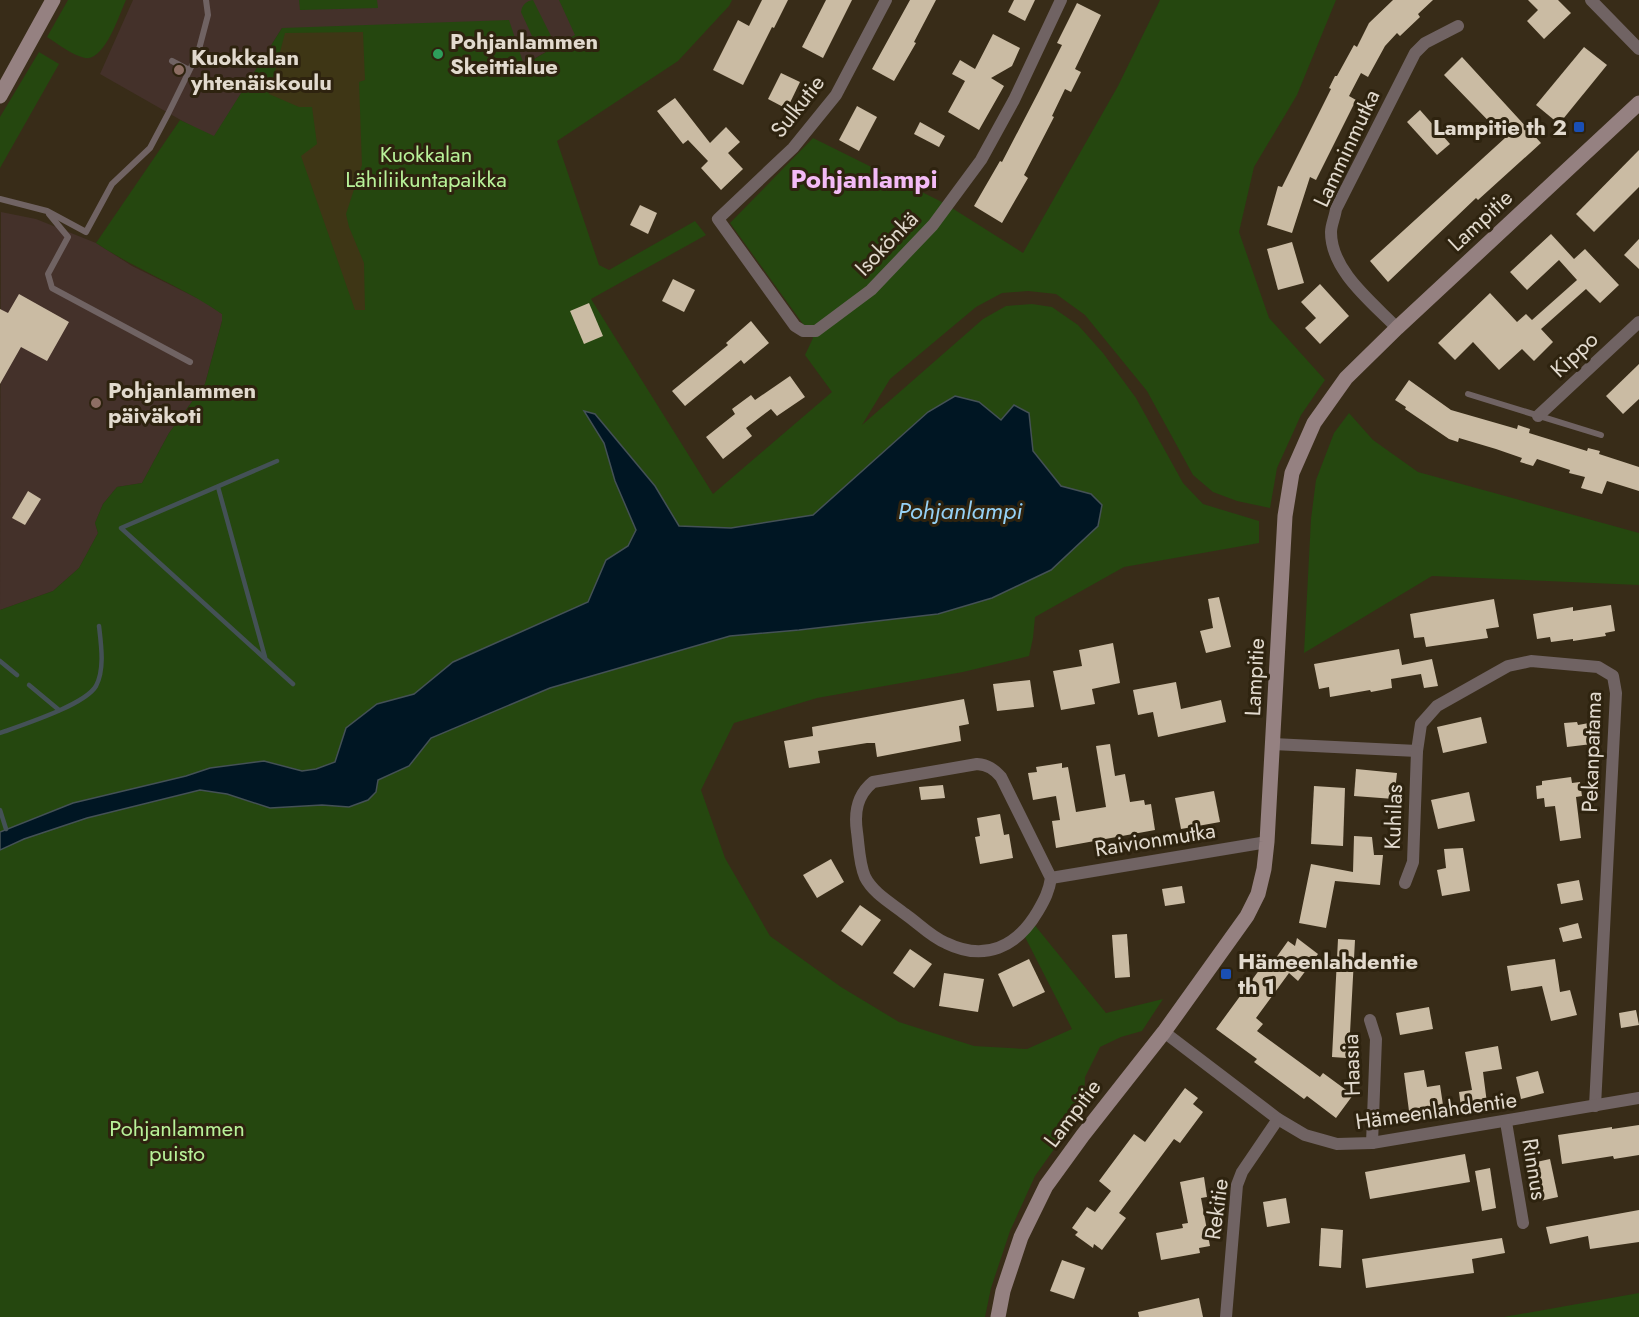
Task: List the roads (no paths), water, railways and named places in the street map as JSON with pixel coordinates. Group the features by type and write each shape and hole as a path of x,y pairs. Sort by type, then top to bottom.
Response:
{"street":[{"name":"Sulkutie","path":"718,219 793,148 836,95 886,0"},
{"name":"Isokönkä","path":"718,219 795,326 803,331 816,332 871,290 940,216 981,160 1014,100 1061,0"},
{"path":"1591,0 1639,49"},
{"path":"0,96 49,7"},
{"name":"Lamminmutka","path":"1397,328 1341,269 1334,250 1331,231 1336,209 1415,53 1425,43 1458,26"},
{"name":"Lampitie","path":"998,1317 1003,1291 1021,1237 1046,1186 1164,1032 1247,916 1260,886 1267,842 1285,516 1292,473 1314,423 1346,378 1639,103"},
{"name":"Kippo","path":"1538,416 1639,322"},
{"name":"Pekanpatama","path":"1417,751 1421,724 1437,706 1508,666 1531,661 1598,667 1613,676 1616,693 1596,1106"},
{"path":"1273,744 1417,751"},
{"name":"Kuhilas","path":"1405,883 1413,862 1417,751"},
{"path":"977,764 987,765 1001,777 1051,878 1049,893 1028,928 1016,939 986,952 973,952 943,943 872,888 865,877 861,865 856,823 856,809 860,797 873,782 977,764"},
{"name":"Raivionmutka","path":"1051,878 1267,842"},
{"name":"Haasia","path":"1370,1020 1376,1039 1372,1143"},
{"name":"Hämeenlahdentie","path":"1164,1032 1278,1119 1305,1135 1337,1144 1372,1143 1639,1098"},
{"name":"Rekitie","path":"1226,1317 1237,1185 1242,1172 1278,1119"},
{"name":"Rinnus","path":"1506,1122 1523,1223"}],"lane":[{"path":"0,199 47,211 86,232 112,184 150,148 198,53 208,15 206,0"},
{"path":"172,61 189,70"},
{"path":"47,211 68,237 48,274 52,288 190,362"},
{"path":"1468,394 1602,435"}],"water":[{"name":"Pohjanlampi","path":"955,396 979,402 1001,420 1014,405 1029,413 1033,451 1061,486 1091,494 1102,505 1098,526 1051,570 992,598 938,614 730,636 550,688 431,738 409,766 378,780 376,792 368,800 349,807 322,805 270,808 227,794 200,790 87,818 24,839 0,850 0,832 73,803 186,776 210,768 264,761 302,771 335,762 346,728 377,704 414,694 453,662 588,602 606,560 628,546 636,530 615,481 604,443 584,411 595,414 655,486 679,526 731,528 813,515 928,412"}],"waterway":[{"path":"277,461 121,528 293,684"},
{"path":"218,487 265,657"},
{"path":"0,733 52,714 90,693 96,686 101,672 99,626"},
{"path":"0,661 17,675"},
{"path":"29,685 59,710"},
{"path":"0,810 6,829"}],"place":[{"name":"Pohjanlammen Skeittialue","path":"438,54"},
{"name":"Kuokkalan yhtenäiskoulu","path":"179,70"},
{"name":"Lampitie th 2","path":"1579,127"},
{"name":"Pohjanlammen päiväkoti","path":"96,403"},
{"name":"Hämeenlahdentie th 1","path":"1226,974"}],"district":[{"name":"Pohjanlampi","path":"864,179"}],"park label":[{"name":"Kuokkalan Lähiliikuntapaikka","path":"426,166"},
{"name":"Pohjanlammen puisto","path":"177,1140"}]}
